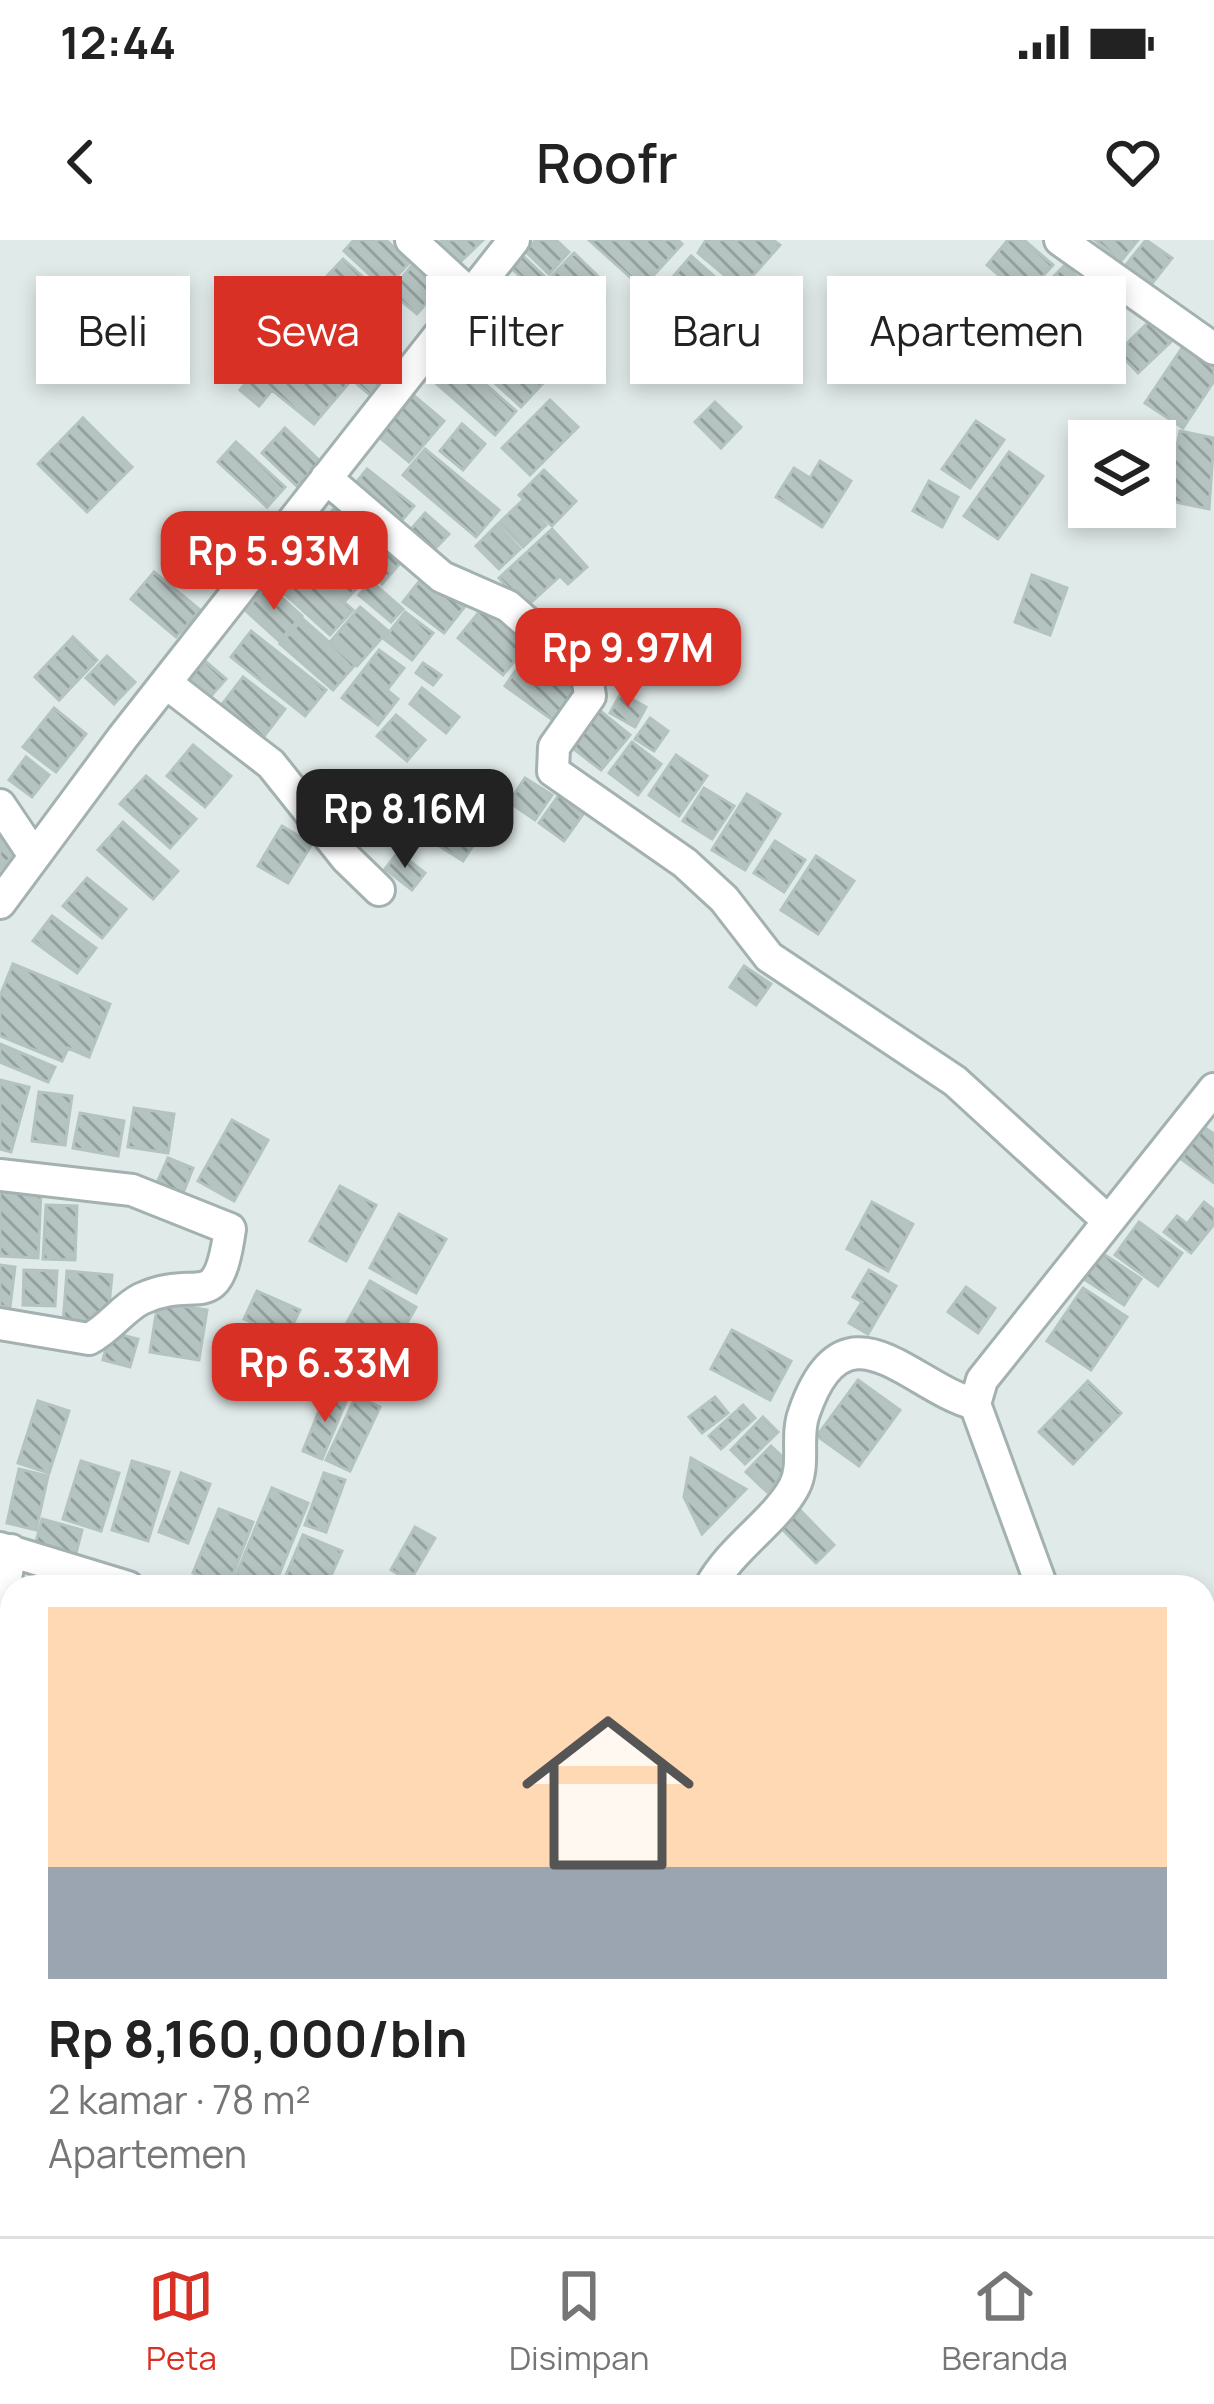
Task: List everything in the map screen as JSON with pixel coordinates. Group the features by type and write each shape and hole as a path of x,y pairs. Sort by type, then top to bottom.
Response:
{"street":[{"path":"412,240 451,276"},
{"path":"486,276 514,240"},
{"path":"1060,240 1214,349"},
{"path":"0,903 122,736 426,352"},
{"path":"326,478 442,577 508,606 587,674 590,696 554,747 549,759 553,771 686,862 769,957 842,1011 955,1082 1106,1219"},
{"path":"166,683 272,764 335,845 379,890"},
{"path":"0,805 33,854"},
{"path":"1038,1575 975,1404 982,1380 1106,1219 1212,1093"},
{"path":"0,1175 132,1190 230,1228 223,1274 214,1284 139,1300 88,1339 0,1324"},
{"path":"719,1575 747,1535 795,1486 803,1414 838,1362 862,1352 888,1355 943,1396 975,1404"},
{"path":"6,1549 89,1575"}],"building":[{"path":"354,240 386,240 410,262 397,276 371,276 344,251"},
{"path":"442,240 483,240 456,266 436,246"},
{"path":"536,240 556,240 569,252 549,274 525,251"},
{"path":"589,240 678,240 682,244 653,276 630,277"},
{"path":"706,240 773,240 780,245 753,276 725,276 698,253"},
{"path":"1008,240 1024,240 1053,265 1043,276 1000,276 987,265"},
{"path":"1095,240 1138,240 1121,261"},
{"path":"1146,240 1172,258 1150,286 1125,266"},
{"path":"574,253 598,276 552,276"},
{"path":"522,255 544,276 520,276 510,267"},
{"path":"691,256 714,276 674,276"},
{"path":"343,259 362,276 327,276"},
{"path":"414,263 429,276 426,304 417,314 402,302 402,278"},
{"path":"1065,265 1076,276 1054,276"},
{"path":"1155,316 1175,338 1138,373 1126,360 1126,344"},
{"path":"1186,342 1214,360 1214,381 1183,428 1145,403"},
{"path":"245,384 348,384 314,424 272,390 259,406 240,390"},
{"path":"357,384 380,384 370,395"},
{"path":"437,384 485,384 516,411 495,435"},
{"path":"496,384 542,384 521,407"},
{"path":"413,395 444,421 409,462 378,436"},
{"path":"550,400 578,427 530,475 502,448"},
{"path":"715,402 741,427 721,448 695,422"},
{"path":"83,418 132,467 87,512 38,464"},
{"path":"976,421 1004,440 970,488 942,469"},
{"path":"462,424 485,444 463,470 440,451"},
{"path":"285,428 320,461 297,486 262,453"},
{"path":"1180,431 1214,438 1209,509 1176,502"},
{"path":"236,442 285,487 267,507 218,462"},
{"path":"425,449 499,510 476,537 403,475"},
{"path":"1009,452 1043,476 998,539 964,516"},
{"path":"820,461 851,481 822,527 776,497 794,468 810,478"},
{"path":"367,469 414,506 398,525 351,489"},
{"path":"544,470 576,501 552,526 519,495"},
{"path":"929,481 958,497 942,527 913,511"},
{"path":"522,501 546,525 523,547 499,523"},
{"path":"337,505 403,560 382,584 317,529"},
{"path":"425,513 449,534 429,555 406,535"},
{"path":"497,525 520,549 499,569 476,546"},
{"path":"311,526 367,577 345,601 289,550"},
{"path":"552,529 587,567 568,584 560,576 526,607 499,578"},
{"path":"303,565 353,610 330,635 280,590"},
{"path":"154,572 200,610 176,637 131,599"},
{"path":"425,574 466,605 444,633 403,602"},
{"path":"1032,575 1067,588 1050,635 1015,622"},
{"path":"371,581 403,609 391,622 359,595"},
{"path":"268,585 302,616 279,641 245,610"},
{"path":"360,607 388,631 357,666 330,642"},
{"path":"483,607 528,644 503,675 458,638"},
{"path":"405,612 433,633 412,660 384,639"},
{"path":"303,619 355,665 333,690 280,644"},
{"path":"251,631 326,690 305,716 231,657"},
{"path":"73,637 97,660 59,700 35,677"},
{"path":"379,650 404,668 387,690 398,699 378,725 342,698"},
{"path":"530,650 580,685 554,721 505,686"},
{"path":"107,656 135,682 114,704 86,678"},
{"path":"205,661 226,679 203,705 182,687"},
{"path":"423,663 441,675 433,685 416,673"},
{"path":"243,677 285,709 262,739 220,707"},
{"path":"422,688 459,717 446,733 410,704"},
{"path":"621,693 646,707 635,727 610,713"},
{"path":"54,708 86,734 56,772 23,747"},
{"path":"599,710 630,735 601,770 570,746"},
{"path":"396,715 425,740 407,761 377,736"},
{"path":"650,718 668,731 654,751 635,739"},
{"path":"632,742 661,764 638,795 609,773"},
{"path":"193,745 231,776 205,807 167,776"},
{"path":"676,755 707,776 679,816 649,795"},
{"path":"26,757 49,775 32,797 9,780"},
{"path":"345,775 401,807 380,842 325,809"},
{"path":"146,776 196,819 170,848 120,804"},
{"path":"525,778 552,795 535,820 509,802"},
{"path":"464,787 497,809 463,861 430,840"},
{"path":"704,788 734,806 712,839 683,821"},
{"path":"561,792 586,810 564,841 539,823"},
{"path":"747,794 780,814 745,870 712,850"},
{"path":"123,822 178,871 153,899 98,850"},
{"path":"282,826 312,844 288,883 258,866"},
{"path":"0,833 18,849 0,870"},
{"path":"775,841 805,860 784,892 754,873"},
{"path":"398,852 425,873 412,890 385,869"},
{"path":"816,856 854,881 818,934 781,910"},
{"path":"87,878 126,909 102,938 63,906"},
{"path":"52,916 96,948 77,973 33,941"},
{"path":"13,964 110,1004 89,1057 68,1048 62,1061 0,1036 0,996"},
{"path":"744,966 771,984 756,1005 730,987"},
{"path":"0,1044 55,1067 48,1082 0,1062"},
{"path":"0,1080 29,1087 11,1152 0,1149"},
{"path":"39,1092 72,1096 65,1145 32,1141"},
{"path":"134,1108 174,1114 168,1153 128,1147"},
{"path":"80,1113 124,1121 118,1156 73,1148"},
{"path":"232,1120 268,1140 234,1201 198,1181"},
{"path":"1204,1127 1214,1134 1214,1183 1181,1159"},
{"path":"168,1158 193,1168 183,1193 157,1183"},
{"path":"340,1186 376,1205 346,1261 310,1241"},
{"path":"0,1189 41,1191 38,1258 0,1256"},
{"path":"872,1202 913,1224 888,1271 847,1249"},
{"path":"1204,1202 1214,1210 1214,1224 1191,1253 1164,1232 1177,1216 1187,1224"},
{"path":"46,1205 77,1206 75,1260 43,1259"},
{"path":"399,1214 446,1239 416,1293 370,1268"},
{"path":"1139,1222 1182,1253 1158,1286 1115,1255"},
{"path":"1099,1251 1141,1279 1124,1305 1081,1277"},
{"path":"0,1265 15,1267 10,1307 0,1306"},
{"path":"24,1270 57,1271 55,1306 23,1305"},
{"path":"869,1270 896,1286 868,1334 849,1323 862,1302 853,1297"},
{"path":"67,1271 112,1275 107,1326 63,1323"},
{"path":"370,1281 416,1307 391,1352 345,1326"},
{"path":"966,1287 995,1308 978,1333 948,1312"},
{"path":"1083,1288 1127,1317 1091,1370 1047,1341"},
{"path":"257,1291 300,1310 286,1338 244,1319"},
{"path":"158,1302 207,1310 199,1360 150,1352"},
{"path":"732,1330 791,1361 770,1400 711,1369"},
{"path":"110,1332 138,1339 130,1367 103,1360"},
{"path":"375,1352 398,1363 382,1399 358,1388"},
{"path":"858,1380 900,1410 859,1466 817,1436"},
{"path":"1088,1381 1121,1413 1073,1464 1039,1432"},
{"path":"327,1391 347,1399 322,1459 303,1451"},
{"path":"356,1396 380,1407 350,1471 326,1460"},
{"path":"715,1397 728,1413 702,1433 689,1417"},
{"path":"38,1401 69,1411 49,1473 18,1463"},
{"path":"743,1405 755,1418 721,1449 709,1436"},
{"path":"763,1417 778,1432 745,1464 731,1450"},
{"path":"771,1446 792,1466 767,1492 746,1472"},
{"path":"691,1458 746,1489 702,1534 684,1497"},
{"path":"81,1461 119,1473 101,1531 63,1519"},
{"path":"132,1461 169,1472 148,1541 112,1530"},
{"path":"19,1469 48,1476 36,1530 7,1523"},
{"path":"181,1473 210,1484 188,1543 159,1532"},
{"path":"324,1473 345,1480 326,1532 305,1525"},
{"path":"272,1488 308,1503 279,1575 236,1575"},
{"path":"219,1509 253,1522 233,1575 193,1573"},
{"path":"799,1509 834,1545 816,1563 780,1527"},
{"path":"42,1519 82,1530 75,1557 35,1546"},
{"path":"415,1527 435,1538 413,1575 391,1570"},
{"path":"303,1535 342,1551 331,1575 286,1575"}]}
